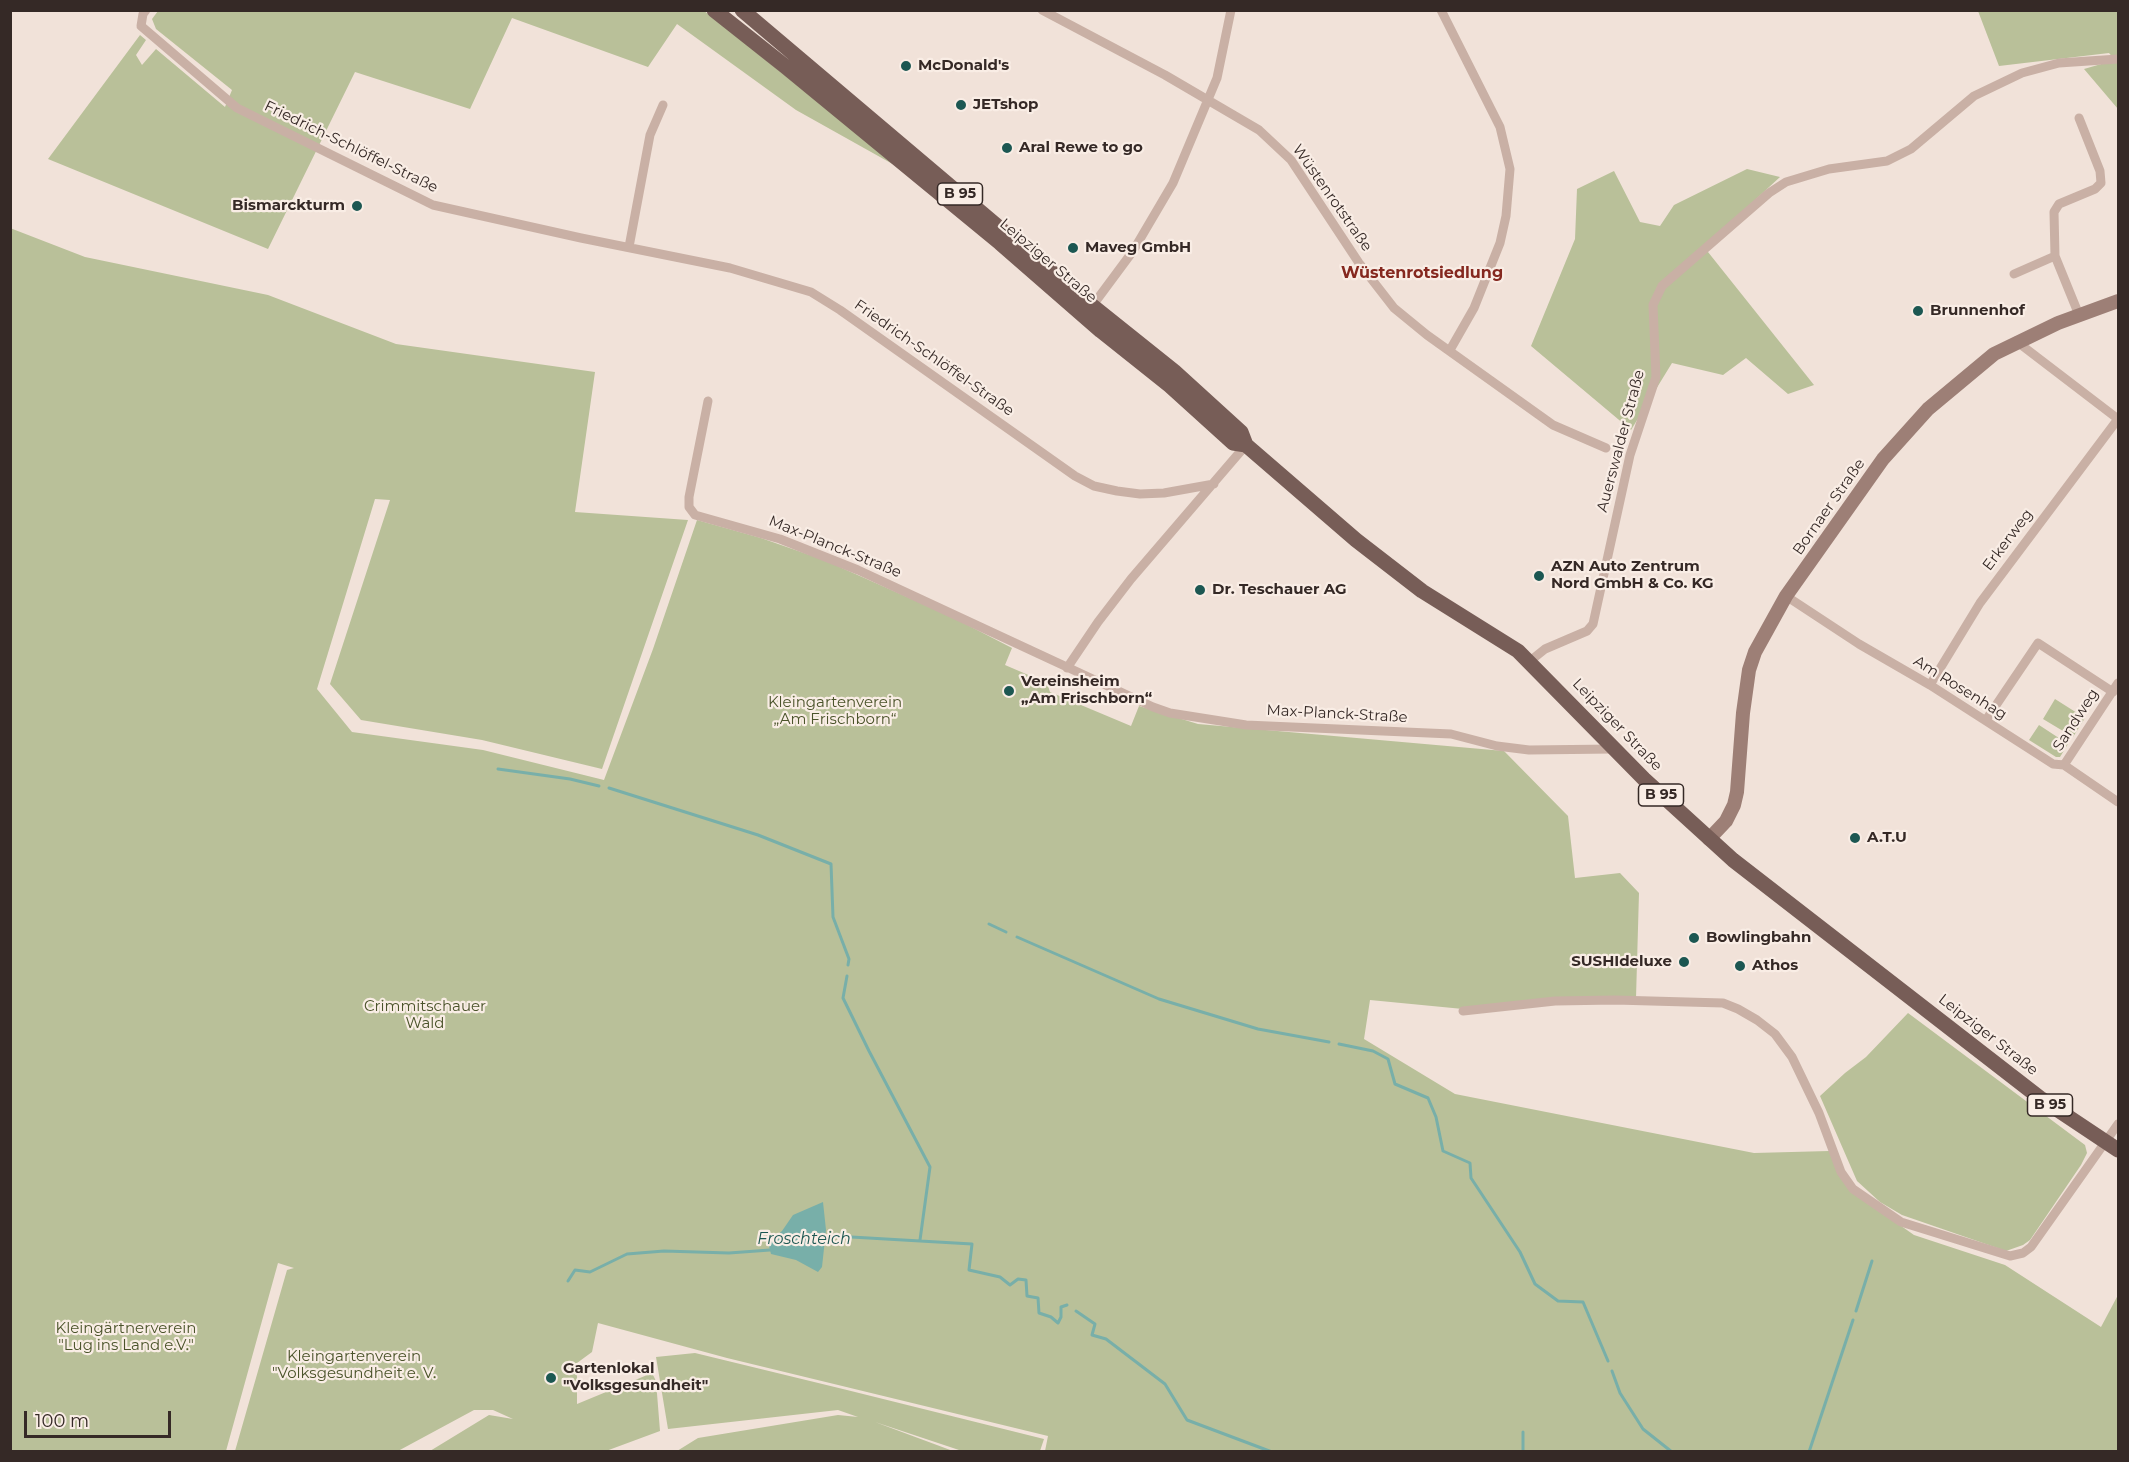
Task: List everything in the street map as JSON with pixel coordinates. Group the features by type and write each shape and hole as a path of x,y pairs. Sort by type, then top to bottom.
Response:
{"main road":[{"name":"Leipziger Straße","path":"714,10 1089,311"},
{"name":"Leipziger Straße","path":"748,13 1089,311 1233,442 1246,445 1356,540 1422,591 1506,642 1530,661 1614,749 1709,839 1799,912 2040,1098 2112,1146"},
{"name":"Bornaer Straße","path":"1709,839 1726,821 1734,805 1743,713 1749,670 1755,652 1786,596 1883,459 1928,409 1994,354 2016,341 2118,301"}],"street":[{"name":"Friedrich-Schlöffel-Straße","path":"146,10 141,26 237,108 433,205 730,267 811,292 840,310 1075,476 1094,486 1117,492 1140,494 1164,493 1214,484"},
{"name":"Wüstenrotstraße","path":"1042,10 1165,75 1259,130 1291,160 1359,263 1394,308 1427,335 1553,424 1606,448"},
{"path":"1089,311 1133,251 1173,183 1217,78 1231,10"},
{"path":"1441,10 1500,127 1510,169 1506,216 1497,252 1474,308 1450,350"},
{"name":"Auerswalder Straße","path":"1530,661 1545,648 1587,631 1593,624 1630,455 1656,377 1653,304 1662,286 1769,193 1786,182 1829,169 1887,161 1911,149 1974,96 2022,73 2059,63 2118,59"},
{"path":"629,247 650,135 663,105"},
{"path":"2079,118 2100,171 2101,183 2096,189 2059,204 2054,212 2055,256 2079,315"},
{"path":"2014,274 2055,256"},
{"path":"2016,341 2118,419"},
{"name":"Max-Planck-Straße","path":"708,401 689,497 689,507 695,515 780,539 858,570 1153,707 1170,713 1256,726 1451,734 1497,746 1529,750 1614,749"},
{"name":"Erkerweg","path":"1930,685 1980,603 2118,419"},
{"path":"1067,668 1131,579 1246,445"},
{"name":"Am Rosenhag","path":"1786,596 1859,644 1986,720 2053,765 2064,765 2118,802"},
{"name":"Sandweg","path":"1986,720 2038,643 2113,692"},
{"name":"Sandweg","path":"2064,765 2118,683"},
{"path":"1463,1011 1555,1001 1615,1000 1723,1003 1738,1009 1775,1034 1792,1057 1819,1113 1841,1172 1853,1189 1901,1222 2010,1256 2023,1253 2031,1247 2112,1146 2118,1124"}],"green space":[{"path":"703,10 905,171 796,110 677,24 648,67 512,18 470,109 355,72 268,249 48,159 140,35 146,40 136,55 142,65 156,49 225,107 232,90 156,29 152,19 158,11"},
{"path":"1978,11 2118,11 2118,109 2084,69 2115,60 2109,53 1999,66"},
{"path":"1747,169 1780,177 1704,247 1814,385 1788,394 1746,358 1723,375 1672,363 1631,430 1531,346 1575,239 1577,189 1614,171 1640,222 1660,226 1674,205"},
{"name":"Crimmitschauer Wald","path":"10,228 85,257 268,295 396,344 595,372 575,512 688,520 602,769 482,740 361,720 330,684 390,500 375,499 317,689 352,732 483,750 604,780 653,649 697,520 761,538 824,560 952,617 1012,648 1005,665 1047,683 1050,692 1131,726 1139,706 1198,724 1504,751 1568,816 1575,878 1620,873 1639,893 1636,998 1463,1009 1370,1000 1364,1039 1455,1094 1754,1153 1829,1151 1850,1190 1914,1235 2005,1265 2101,1327 2118,1295 2118,1451 1045,1451 1048,1436 727,1358 598,1323 592,1352 577,1363 577,1404 652,1373 656,1381 660,1431 606,1451 430,1451 489,1415 513,1419 493,1410 474,1410 398,1451 235,1451 287,1270 294,1268 278,1263 226,1451 11,1451"},
{"path":"2055,699 2085,718 2073,737 2043,719"},
{"path":"2039,725 2068,744 2060,757 2056,757 2029,740"},
{"path":"1908,1013 2085,1145 2087,1153 2081,1165 2030,1240 2023,1245 2006,1251 1902,1215 1880,1202 1857,1181 1820,1096 1866,1057"},
{"path":"695,1353 1044,1439 1040,1451 962,1451 875,1422 953,1451 677,1451 698,1438 838,1415 858,1417 838,1410 668,1429 656,1357"}],"water":[{"name":"Froschteich","path":"823,1202 826,1230 822,1267 818,1272 796,1260 771,1254 768,1242 782,1231 793,1215"}],"waterway":[{"path":"498,769 570,779 599,786"},
{"path":"609,788 758,835 831,864 833,917 849,959 848,965"},
{"path":"989,924 1006,932"},
{"path":"1017,937 1159,999 1258,1029 1329,1042"},
{"path":"847,976 843,998 930,1167 920,1240"},
{"path":"1339,1044 1373,1051 1388,1059 1395,1084 1428,1098 1436,1117 1443,1151 1470,1163 1471,1178 1520,1252 1535,1284 1558,1301 1583,1302 1608,1361"},
{"path":"834,1236 972,1244 969,1270 1000,1277 1010,1285 1018,1279 1026,1280 1027,1296 1038,1298 1039,1313 1051,1317 1058,1323 1061,1317 1061,1307 1067,1305"},
{"path":"568,1281 575,1270 590,1272 627,1254 664,1251 729,1253 770,1250"},
{"path":"1856,1311 1872,1261"},
{"path":"1076,1311 1095,1324 1092,1335 1106,1339 1165,1384 1187,1420 1272,1452"},
{"path":"1809,1452 1853,1320"},
{"path":"1612,1371 1620,1393 1643,1429 1672,1452"},
{"path":"1523,1432 1523,1452"}],"place":[{"name":"McDonald's","path":"906,66"},
{"name":"JETshop","path":"961,105"},
{"name":"Aral Rewe to go","path":"1007,148"},
{"name":"Bismarckturm","path":"357,206"},
{"name":"Maveg GmbH","path":"1073,248"},
{"name":"Brunnenhof","path":"1918,311"},
{"name":"AZN Auto Zentrum Nord GmbH & Co. KG","path":"1539,576"},
{"name":"Dr. Teschauer AG","path":"1200,590"},
{"name":"Vereinsheim „Am Frischborn“","path":"1009,691"},
{"name":"A.T.U","path":"1855,838"},
{"name":"Bowlingbahn","path":"1694,938"},
{"name":"SUSHIdeluxe","path":"1684,962"},
{"name":"Athos","path":"1740,966"},
{"name":"Gartenlokal \"Volksgesundheit\"","path":"551,1378"}],"district":[{"name":"Wüstenrotsiedlung","path":"1422,273"}],"park label":[{"name":"Kleingartenverein „Am Frischborn“","path":"835,712"},
{"name":"Kleingärtnerverein \"Lug ins Land e.V.\"","path":"126,1338"},
{"name":"Kleingartenverein \"Volksgesundheit e. V.","path":"354,1366"}]}
